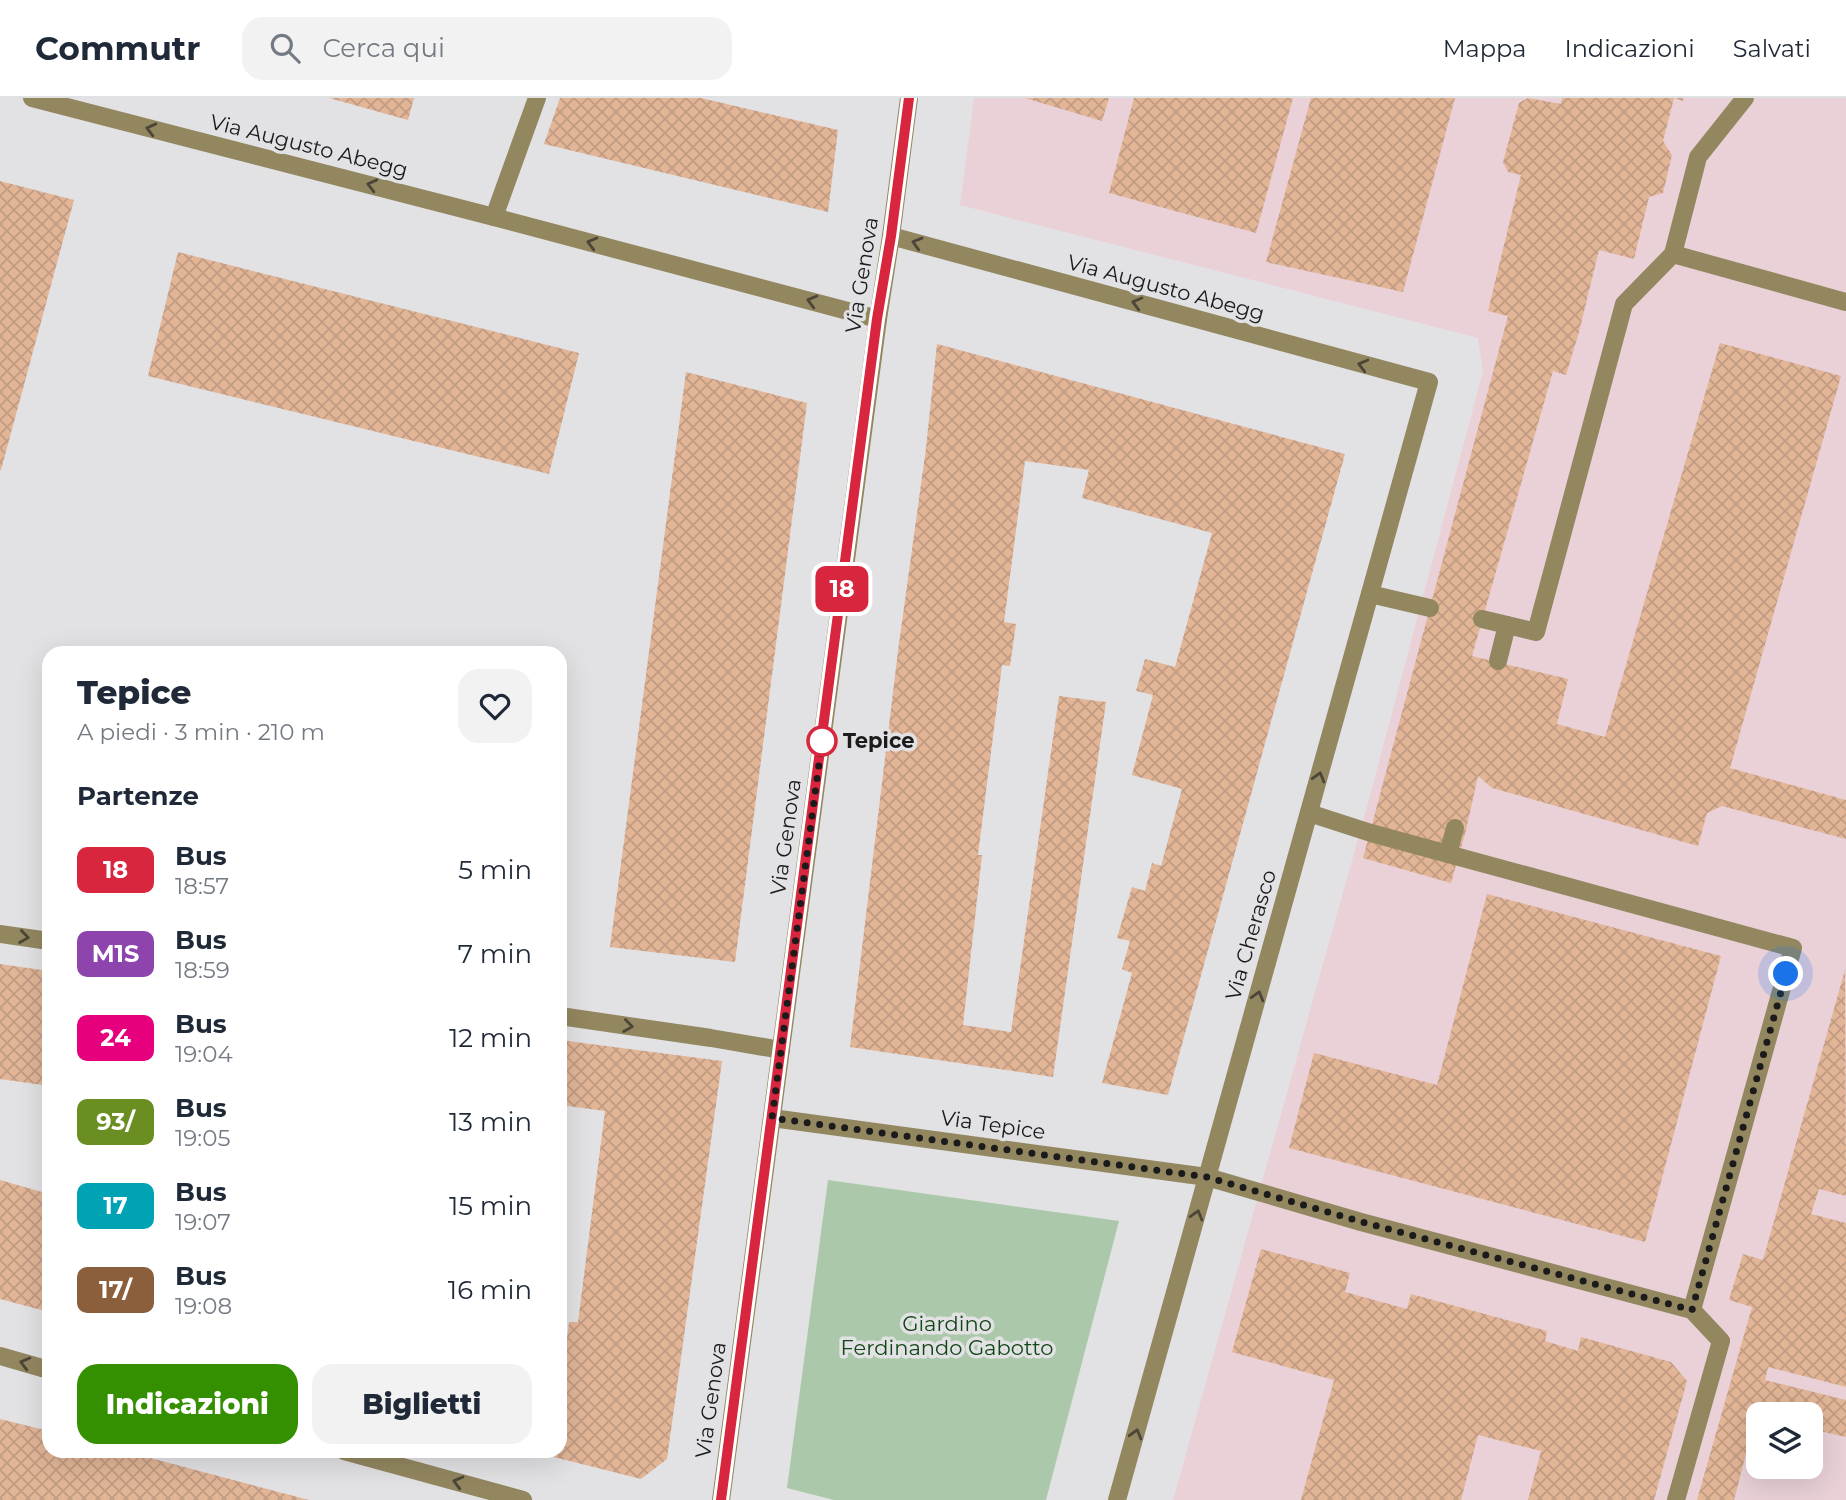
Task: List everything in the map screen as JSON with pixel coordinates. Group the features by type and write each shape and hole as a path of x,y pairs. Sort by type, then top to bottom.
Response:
{"street":[{"name":"Via Augusto Abegg","path":"32,98 877,319"},
{"path":"494,217 537,98"},
{"name":"Via Genova","path":"721,1500 877,319 909,98"},
{"path":"1482,619 1536,632 1624,304 1673,254 1698,157 1745,98"},
{"name":"Via Augusto Abegg","path":"891,236 1429,382"},
{"path":"1673,254 1846,302"},
{"name":"Via Cherasco","path":"1117,1500 1429,382"},
{"path":"1370,594 1430,608"},
{"path":"1497,661 1507,625"},
{"path":"1309,813 1371,833 1793,948 1692,1310 1721,1341 1676,1500"},
{"path":"1448,854 1455,828"},
{"path":"0,934 42,940"},
{"path":"567,1017 781,1050"},
{"name":"Via Tepice","path":"772,1118 1207,1177 1362,1222 1692,1310"},
{"path":"0,1356 42,1368"},
{"path":"370,1458 523,1500"}],"shaded area":[{"path":"974,98 1846,98 1846,1500 1173,1500 1368,803 1483,371 1478,338 960,205"}],"green space":[{"name":"Giardino Ferdinando Gabotto","path":"828,1180 1119,1221 1046,1500 834,1500 787,1488"}],"building":[{"path":"329,98 414,98 408,120"},
{"path":"560,98 701,98 838,130 828,212 544,144"},
{"path":"1025,98 1109,98 1102,121"},
{"path":"1134,98 1293,98 1256,233 1109,193"},
{"path":"1311,98 1455,98 1403,292 1266,262"},
{"path":"1528,98 1561,104 1562,98 1674,98 1663,141 1672,155 1663,193 1649,197 1634,259 1599,250 1566,375 1553,371 1472,656 1568,679 1557,724 1605,737 1720,343 1841,376 1730,768 1846,800 1846,839 1722,806 1707,813 1698,846 1492,788 1478,776 1451,883 1363,858 1508,316 1488,311 1521,175 1508,172 1503,162 1519,103"},
{"path":"0,181 74,200 1,470 0,470"},
{"path":"178,252 579,353 549,474 148,376"},
{"path":"937,344 1345,454 1168,1095 1102,1083 1132,973 1122,969 1130,941 1117,938 1132,887 1145,891 1152,863 1161,866 1182,789 1132,775 1153,695 1136,691 1145,659 1175,667 1212,533 1082,498 1089,470 1025,461 1004,622 1016,624 1010,666 1002,665 978,855 982,855 963,1025 1011,1032 1059,696 1106,702 1053,1077 850,1047"},
{"path":"686,372 807,403 735,962 610,947"},
{"path":"1487,894 1721,956 1645,1242 1289,1148 1314,1053 1437,1085"},
{"path":"0,964 42,970 42,1085 0,1079"},
{"path":"1845,970 1846,1196 1819,1189 1811,1214 1846,1223 1846,1387 1768,1367 1765,1380 1846,1400 1846,1437 1823,1432 1823,1402 1746,1402 1746,1454 1734,1500 1697,1500 1752,1307 1729,1300 1743,1254 1763,1260"},
{"path":"567,1041 722,1061 667,1459 641,1479 558,1458 567,1458 567,1338 569,1322 578,1322 605,1111 567,1106"},
{"path":"0,1180 42,1192 42,1310 0,1299"},
{"path":"1261,1249 1350,1273 1345,1292 1407,1309 1411,1294 1547,1331 1545,1341 1578,1351 1581,1337 1671,1362 1687,1381 1654,1500 1528,1500 1541,1451 1478,1435 1461,1500 1301,1500 1334,1380 1232,1352"},
{"path":"0,1419 42,1429 42,1458 150,1458 309,1500 0,1500"}],"bus line":[{"name":"18","path":"721,1500 877,319 909,98"}],"place":[{"name":"Tepice","path":"822,741"}],"route":[{"path":"822,741 772,1118 1207,1177 1362,1222 1692,1310 1786,974"}]}
